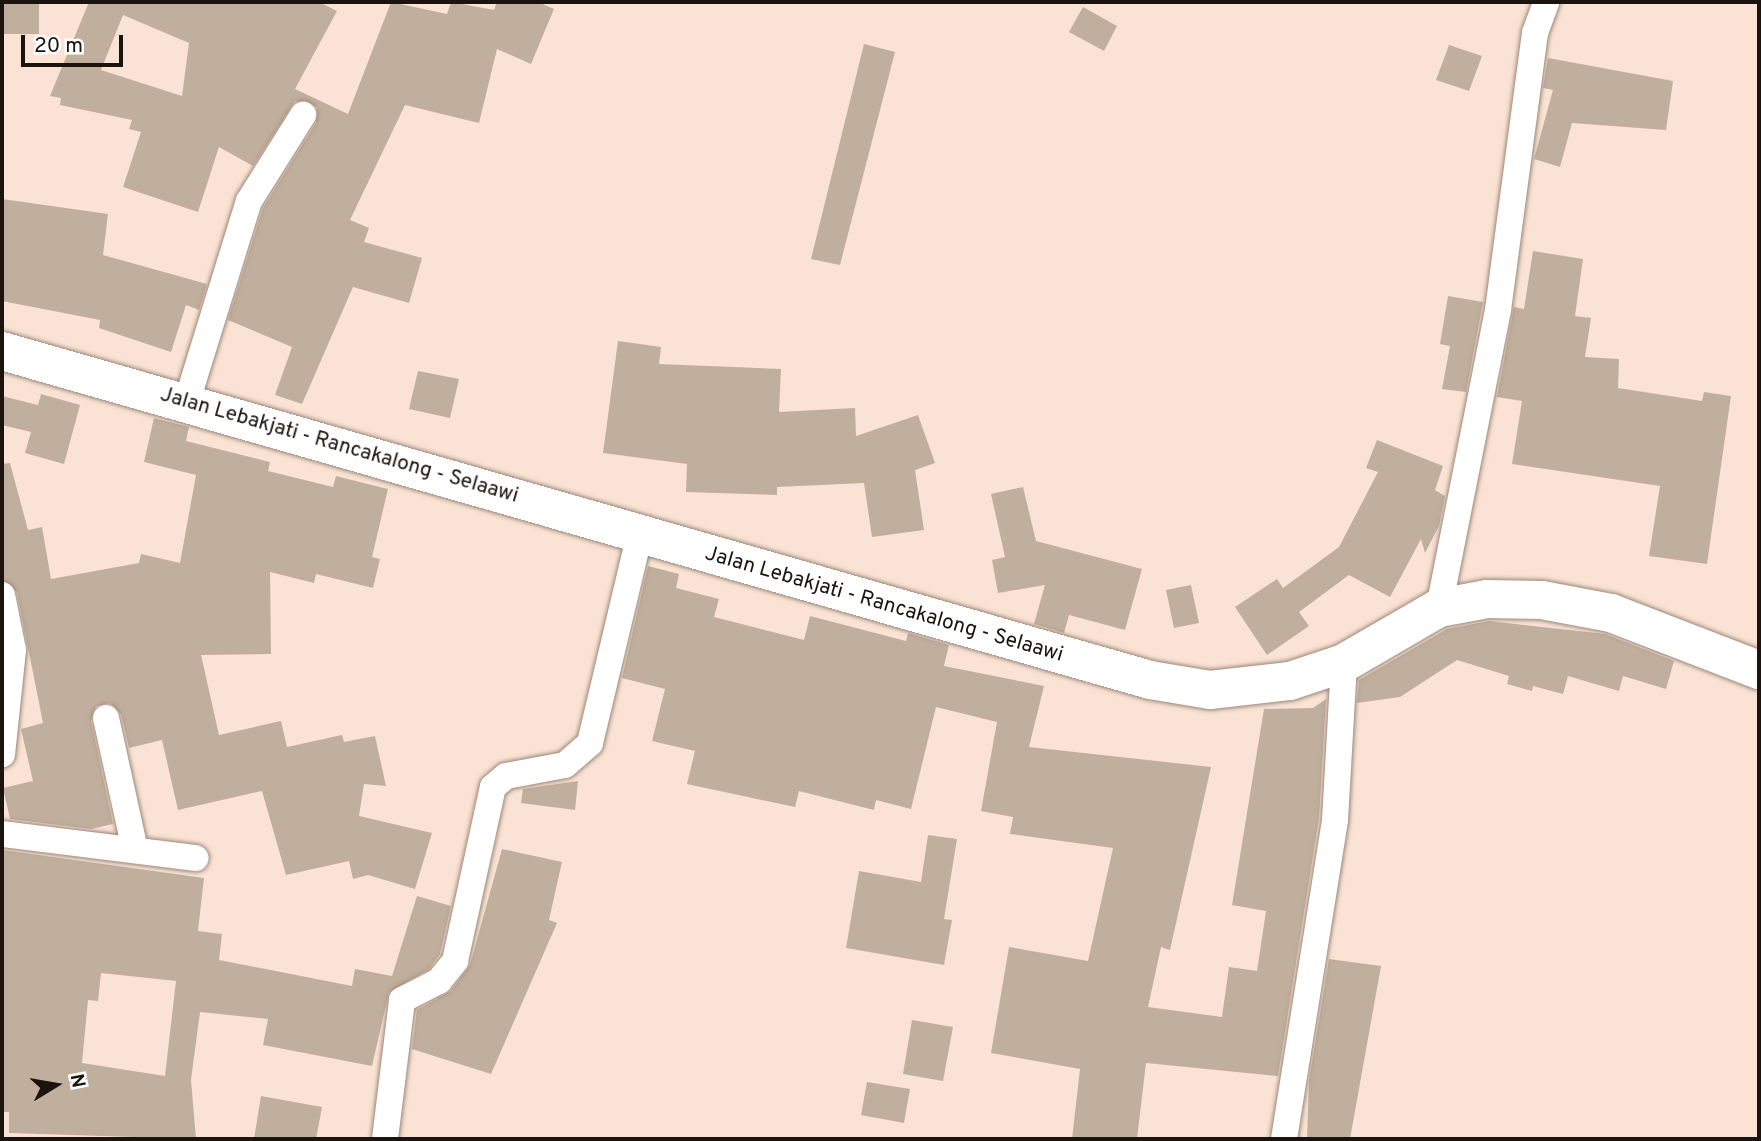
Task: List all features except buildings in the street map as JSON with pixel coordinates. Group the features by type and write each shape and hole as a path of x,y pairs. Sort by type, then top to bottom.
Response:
{"main road":[{"name":"Jalan Lebakjati - Rancakalong - Selaawi","path":"2,351 187,401 1150,680 1246,690 1344,663 1439,608 1486,599 1565,604 1611,614 1759,670"}],"street":[{"path":"1439,608 1498,310 1535,33 1546,2"},
{"path":"187,401 249,201 303,115"},
{"path":"385,1139 402,1000 439,981 455,961 493,787 506,776 565,765 590,743 640,534"},
{"path":"2,595 13,650 2,754"},
{"path":"1284,1139 1335,820 1344,663"},
{"path":"106,718 135,850"},
{"path":"2,834 196,858"}]}
